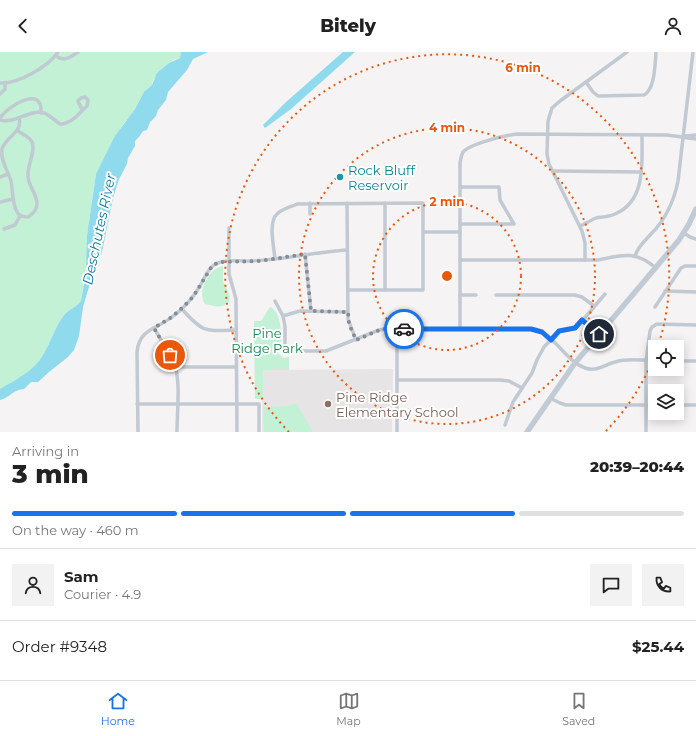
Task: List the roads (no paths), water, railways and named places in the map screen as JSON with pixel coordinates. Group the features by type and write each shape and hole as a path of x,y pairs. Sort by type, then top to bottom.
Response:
{"main road":[{"path":"527,432 575,362 656,268 684,233 696,209"}],"street":[{"path":"0,83 13,82 24,77 46,65 57,54 64,60 78,52"},
{"path":"585,260 585,243 580,226 548,159 548,117 552,108 560,101 627,52"},
{"path":"586,82 598,96 644,95 651,88 656,52"},
{"path":"635,256 641,244 651,235 664,218 672,203 678,181 682,136 693,52"},
{"path":"0,94 5,89 5,83"},
{"path":"0,119 7,109 20,101 27,99 33,98 38,102 41,112"},
{"path":"0,119 12,120 32,113 41,112 45,113 60,124 63,124 72,119 82,110"},
{"path":"18,130 32,142 32,152 28,165 28,176 30,186 37,203 32,215 28,217 20,216 16,211 11,181 1,152 5,142 18,130 20,123 19,118"},
{"path":"460,329 460,187 461,158 465,151 503,136 518,134 696,135"},
{"path":"580,226 594,219 616,214 626,207 637,192 642,172 642,135"},
{"path":"682,136 696,139"},
{"path":"553,172 642,172"},
{"path":"0,177 8,174"},
{"path":"460,187 499,187 500,200 514,224 460,224"},
{"path":"0,202 13,199"},
{"path":"310,203 310,214"},
{"path":"347,203 348,312 349,324 356,340"},
{"path":"385,203 385,290"},
{"path":"275,259 272,237 274,217 281,211 297,204 423,203 423,290 348,290"},
{"path":"4,228 17,223 20,216"},
{"path":"229,228 229,279 236,299 237,432"},
{"path":"423,232 460,232"},
{"path":"684,233 696,239"},
{"path":"138,432 137,347 142,336 172,317 193,297 212,266 219,262 260,261 305,254 347,250"},
{"path":"305,254 311,311"},
{"path":"460,260 598,260 622,255 635,256 646,260 656,268"},
{"path":"655,307 682,267 696,266"},
{"path":"665,291 696,292"},
{"path":"505,424 513,402 532,373 540,354 559,331 575,328 605,294"},
{"path":"460,295 476,295"},
{"path":"496,295 575,295 582,297 594,306"},
{"path":"275,301 283,316 285,326 285,351 326,351 379,330 535,329 542,332 575,362 586,368 595,369 617,361 646,360"},
{"path":"182,308 194,323 205,329 236,330"},
{"path":"283,316 294,312 348,312"},
{"path":"582,320 599,334"},
{"path":"646,432 646,360 650,331 652,327 657,324 696,324"},
{"path":"154,328 176,367 177,432"},
{"path":"397,329 397,432"},
{"path":"684,361 696,361"},
{"path":"176,367 236,367"},
{"path":"397,380 500,380 509,381 522,388"},
{"path":"550,398 566,405 646,405"},
{"path":"137,404 259,404 259,432"},
{"path":"684,405 696,405"}],"water":[{"name":"Deschutes River","path":"181,52 208,52 193,59 187,70 168,92 166,100 158,110 156,116 150,122 147,130 143,131 135,141 135,146 119,179 113,198 102,252 91,280 83,307 79,336 74,350 68,357 38,382 31,382 24,389 17,390 0,400 0,389 24,375 35,366 43,355 62,319 67,312 81,301 86,273 87,236 96,174 115,136 135,109 144,92 152,85 157,73 169,63 180,58"},
{"path":"343,52 355,52 291,109 265,128 263,125 286,102"}],"place":[{"name":"Rock Bluff Reservoir","path":"340,177"},
{"name":"Pine Ridge Elementary School","path":"328,404"}],"park label":[{"name":"Pine Ridge Park","path":"267,340"}]}
